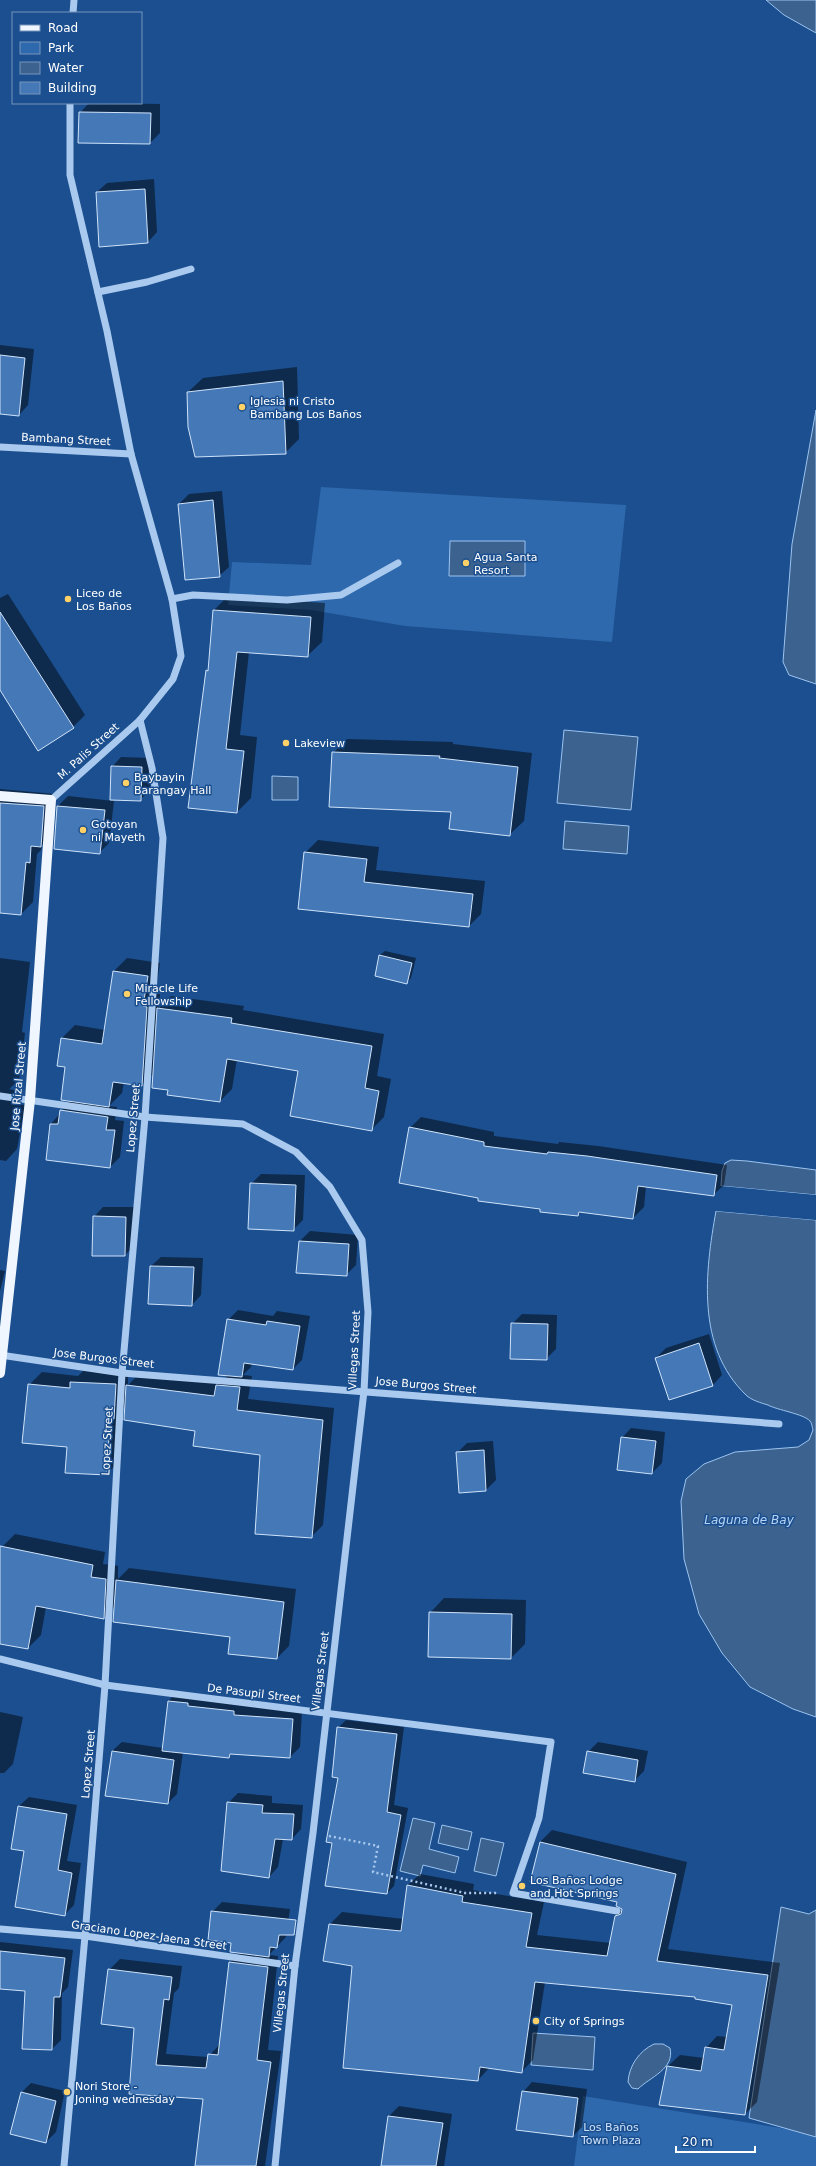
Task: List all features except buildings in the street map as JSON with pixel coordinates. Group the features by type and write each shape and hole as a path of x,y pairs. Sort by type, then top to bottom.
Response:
{"main road":[{"path":"0,796 52,800"},
{"name":"Jose Rizal Street","path":"0,1373 30,1100 52,800"}],"street":[{"path":"73,12 74,0"},
{"name":"M. Palis Street","path":"52,800 140,720 173,679 181,656 172,599 131,454 98,292 70,175 70,104"},
{"path":"98,292 148,282 191,269"},
{"name":"Bambang Street","path":"0,447 131,454"},
{"path":"172,599 193,594 287,600 341,595 398,563"},
{"name":"Lopez Street","path":"64,2166 85,1936 105,1685 122,1373 145,1117 163,838 152,768 140,720"},
{"name":"Villegas Street","path":"0,1096 145,1117 243,1124 296,1152 330,1187 362,1240 368,1312 364,1391 313,1833 295,1966 275,2166"},
{"name":"Jose Burgos Street","path":"1,1356 122,1373 779,1424"},
{"name":"De Pasupil Street","path":"0,1659 105,1685 551,1742 539,1818 513,1894"},
{"path":"513,1894 617,1911"},
{"name":"Graciano Lopez-Jaena Street","path":"0,1929 85,1936 295,1966"}],"path":[{"path":"313,1833 378,1846 373,1872 465,1893 513,1894"}],"green space":[{"name":"Agua Santa Resort","path":"321,487 626,505 612,642 405,626 311,610 228,605 232,562 311,565"},
{"name":"Los Baños Town Plaza","path":"583,2096 793,2130 816,2137 816,2166 574,2166"}],"water":[{"path":"766,0 816,0 816,33 784,15"},
{"path":"816,410 816,684 789,675 783,662 792,544"},
{"path":"450,541 525,541 525,576 449,576"},
{"path":"564,730 638,737 631,810 557,803"},
{"path":"272,776 298,777 298,800 272,800"},
{"path":"565,821 629,826 627,854 563,849"},
{"path":"731,1160 816,1170 816,1195 721,1186 722,1171 725,1163"},
{"name":"Laguna de Bay","path":"716,1211 816,1220 816,1717 793,1709 750,1687 722,1653 699,1614 684,1559 681,1501 686,1479 704,1464 735,1452 798,1447 809,1440 813,1430 811,1422 807,1419 748,1397 730,1376 719,1355 712,1332 708,1308 707,1283"},
{"path":"413,1818 435,1823 429,1849 459,1857 455,1873 423,1865 420,1876 400,1871"},
{"path":"442,1825 472,1832 468,1850 438,1843"},
{"path":"481,1838 504,1843 496,1876 474,1871"},
{"path":"781,1907 809,1914 816,1910 816,2137 749,2118"},
{"path":"533,2033 595,2037 593,2070 531,2065"},
{"path":"654,2044 663,2044 670,2048 671,2055 669,2062 660,2072 638,2089 632,2088 628,2082 630,2070 639,2055"}],"pier":[{"path":"721,1186 816,1195 816,1197 720,1188"},
{"path":"716,1209 816,1218 816,1220 716,1211"}],"place":[{"name":"Iglesia ni Cristo Bambang Los Baños","path":"242,407"},
{"name":"Agua Santa Resort","path":"466,563"},
{"name":"Liceo de Los Baños","path":"68,599"},
{"name":"Lakeview","path":"286,743"},
{"name":"Baybayin Barangay Hall","path":"126,783"},
{"name":"Gotoyan ni Mayeth","path":"83,830"},
{"name":"Miracle Life Fellowship","path":"127,994"},
{"name":"Los Baños Lodge and Hot Springs","path":"522,1886"},
{"name":"City of Springs","path":"536,2021"},
{"name":"Nori Store - Joning wednesday","path":"67,2092"}]}
